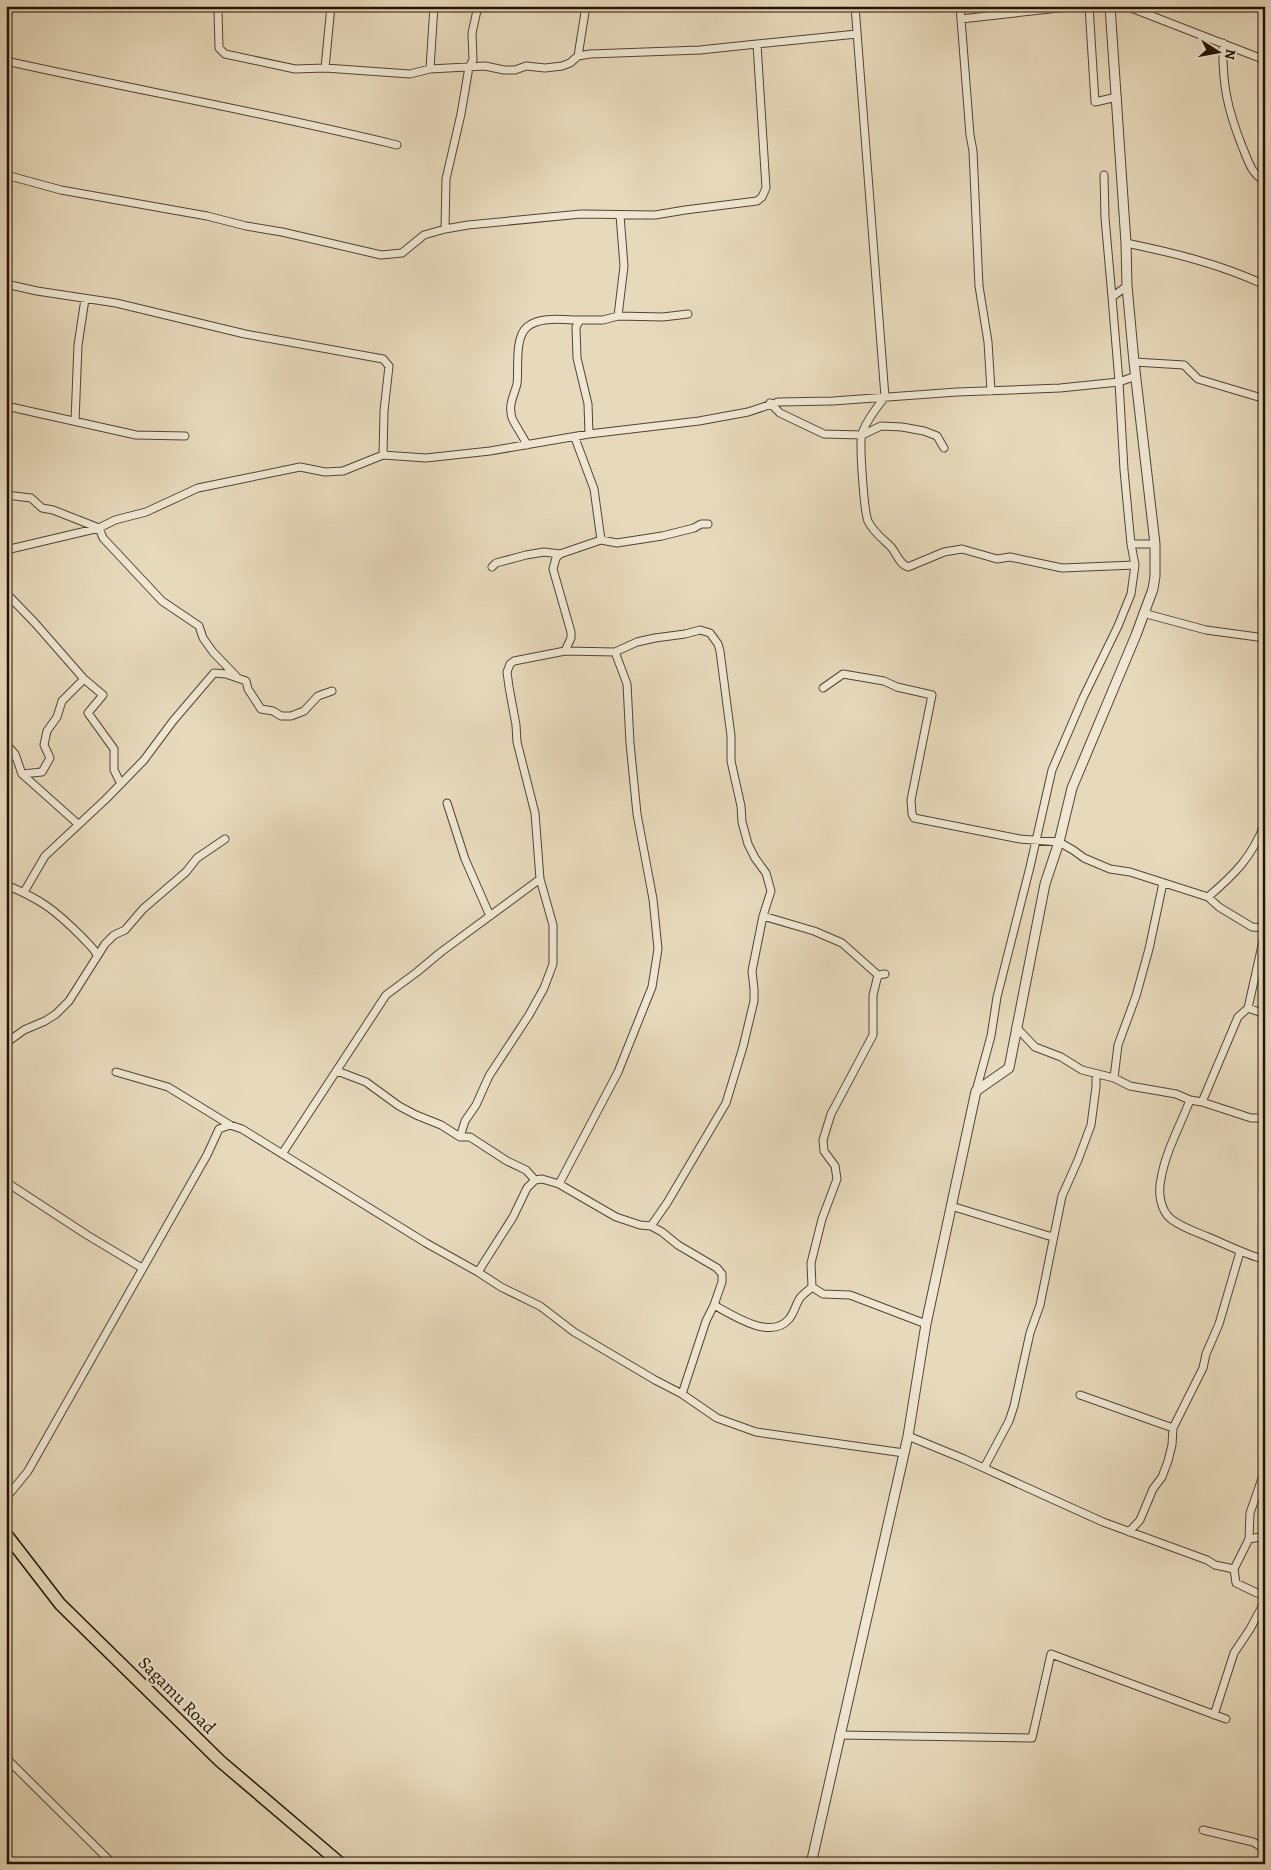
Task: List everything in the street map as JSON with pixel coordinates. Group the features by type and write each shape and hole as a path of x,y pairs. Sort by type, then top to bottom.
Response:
{"highway":[{"name":"Sagamu Road","path":"6,1534 60,1604 213,1754 341,1864"}],"street":[{"path":"206,6 218,9 219,48 226,54 295,69 325,68 410,74 430,70 485,66 509,70 526,66 545,68 562,66 570,63 578,56 590,54 700,50 857,34"},
{"path":"325,68 330,6"},
{"path":"430,70 434,6"},
{"path":"444,229 446,179 461,114 469,67 473,60 472,33 478,6"},
{"path":"578,56 586,6"},
{"path":"855,6 885,398 874,411 862,434 864,504 868,522 904,566 908,567 944,552 962,549 997,559 1010,557 1062,568 1135,565"},
{"path":"960,6 970,135 973,151 979,286 988,342 990,391"},
{"path":"961,19 1077,6"},
{"path":"1089,6 1095,102 1117,97"},
{"path":"976,1091 1009,1068 1044,884 1059,842 1072,788 1136,635 1155,576 1155,544 1127,286 1126,243 1110,6"},
{"path":"1126,6 1265,60"},
{"path":"1223,43 1224,83 1231,117 1252,169 1258,177 1265,181"},
{"path":"6,175 61,190 207,216 381,255 402,253 424,235 444,229 477,224 581,214 655,215 758,201 766,188 766,176 757,44"},
{"path":"6,61 94,81 345,132 397,145"},
{"path":"811,1864 908,1436 926,1324 976,1091 991,1036 997,997 1052,770 1083,698 1132,594 1135,565 1131,544 1124,470 1119,382 1105,218 1104,175"},
{"path":"618,316 624,266 620,215"},
{"path":"1126,243 1211,264 1241,274 1265,285"},
{"path":"6,284 37,292 116,303 245,334 383,359 389,366 384,411 383,455"},
{"path":"1112,297 1127,286"},
{"path":"75,421 78,346 86,299"},
{"path":"527,445 512,418 511,405 511,398 516,385 517,354 524,330 533,324 544,321 603,320 618,316 664,317 688,314"},
{"path":"580,320 576,327 577,358 588,404 589,434"},
{"path":"1134,362 1184,365 1198,379 1265,399"},
{"path":"6,550 99,528 115,520 146,512 198,488 300,467 325,472 343,471 383,455 426,458 490,451 575,438 589,434 699,421 748,412 770,404 1060,388 1119,382 1136,376"},
{"path":"770,404 780,413 824,434 862,434 880,426 902,427 937,436 944,448"},
{"path":"6,406 136,435 185,436"},
{"path":"575,438 594,489 601,540"},
{"path":"6,495 31,498 42,508 53,510 99,528"},
{"path":"492,567 496,563 526,554 544,552 560,554 601,540 617,544 662,536 702,524 708,524"},
{"path":"99,528 102,538 162,601 199,626 203,638 212,652 236,676 246,681 248,689 261,709 281,716 290,716 304,710 318,696 332,691"},
{"path":"1131,544 1155,544"},
{"path":"560,554 556,558 553,568 571,632 571,638 565,650"},
{"path":"6,593 84,679 103,695 88,713 114,749 114,770 121,784"},
{"path":"1143,614 1206,630 1265,638"},
{"path":"460,1137 465,1121 476,1105 489,1076 529,1015 544,988 552,964 553,925 540,879 539,849 534,813 517,742 507,672 510,664 514,661 565,650 615,652 638,642 655,638 700,630 710,633 718,644 720,651 729,717 731,761 741,806 743,828 755,858 766,873 771,891 763,916 752,971 754,1002 726,1103 667,1203 651,1226"},
{"path":"559,1184 618,1072 652,987 658,949 653,899 637,814 630,743 627,684 615,652"},
{"path":"24,892 45,856 144,760 173,721 214,674 236,676"},
{"path":"823,688 843,674 884,681 897,687 931,694 931,704 911,800 913,816 1020,839 1059,842 1084,858 1110,869 1130,872 1208,897 1252,927 1265,928"},
{"path":"22,774 42,772 50,758 44,745 47,731 57,717 62,702 84,679"},
{"path":"6,744 15,754 22,774 78,824"},
{"path":"447,803 465,859 490,916"},
{"path":"1208,897 1233,876 1253,849 1265,823"},
{"path":"6,1043 24,1030 46,1021 56,1014 68,1001 97,955 114,935 125,930 143,909 186,872 197,858 224,839"},
{"path":"282,1154 386,995 540,879"},
{"path":"1114,1078 1118,1045 1136,996 1163,883"},
{"path":"6,885 24,892 49,906 80,935 97,955"},
{"path":"763,916 814,931 842,943 882,974 873,995 873,1034 831,1114 823,1140 824,1151 835,1166 837,1179 822,1219 810,1263 812,1287"},
{"path":"1202,1102 1238,1017 1248,1008 1265,932"},
{"path":"1248,1008 1265,1014"},
{"path":"1016,1027 1035,1047 1061,1057 1082,1070 1114,1078 1130,1086 1176,1094 1190,1100 1252,1118 1265,1118"},
{"path":"338,1071 366,1082 399,1106 441,1125 460,1137 470,1137 507,1161 526,1170 534,1180"},
{"path":"116,1072 168,1087 230,1125 242,1129 426,1243 501,1287 540,1306 585,1339 654,1380 682,1394 717,1418 756,1432 904,1453"},
{"path":"984,1468 1014,1406 1030,1333 1040,1305 1062,1196 1091,1125 1096,1074"},
{"path":"1190,1100 1160,1180 1160,1200 1164,1209 1170,1218 1240,1252 1265,1260"},
{"path":"6,1498 28,1471 207,1155 219,1129 230,1125"},
{"path":"478,1272 513,1216 527,1188 534,1180 542,1179 559,1184 616,1217 640,1225 651,1226 662,1232 678,1245 717,1268 722,1274 722,1282 706,1321 682,1394"},
{"path":"6,1182 87,1235 142,1268"},
{"path":"951,1206 1006,1224 1054,1236"},
{"path":"1129,1532 1140,1520 1153,1489 1162,1476 1172,1446 1174,1428 1203,1368 1206,1354 1219,1324 1240,1252"},
{"path":"714,1305 741,1321 760,1327 778,1327 789,1320 800,1298 812,1287"},
{"path":"812,1287 823,1294 850,1295 926,1324"},
{"path":"1080,1395 1174,1428"},
{"path":"908,1436 1129,1532 1207,1560 1215,1566 1234,1569"},
{"path":"1265,1470 1250,1513 1249,1539 1234,1569 1236,1583 1265,1595"},
{"path":"1249,1539 1265,1538"},
{"path":"1214,1715 1234,1653 1265,1601"},
{"path":"839,1735 1032,1738 1051,1654 1226,1719"},
{"path":"6,1758 113,1864"},
{"path":"1203,1830 1253,1842 1265,1849"}]}
